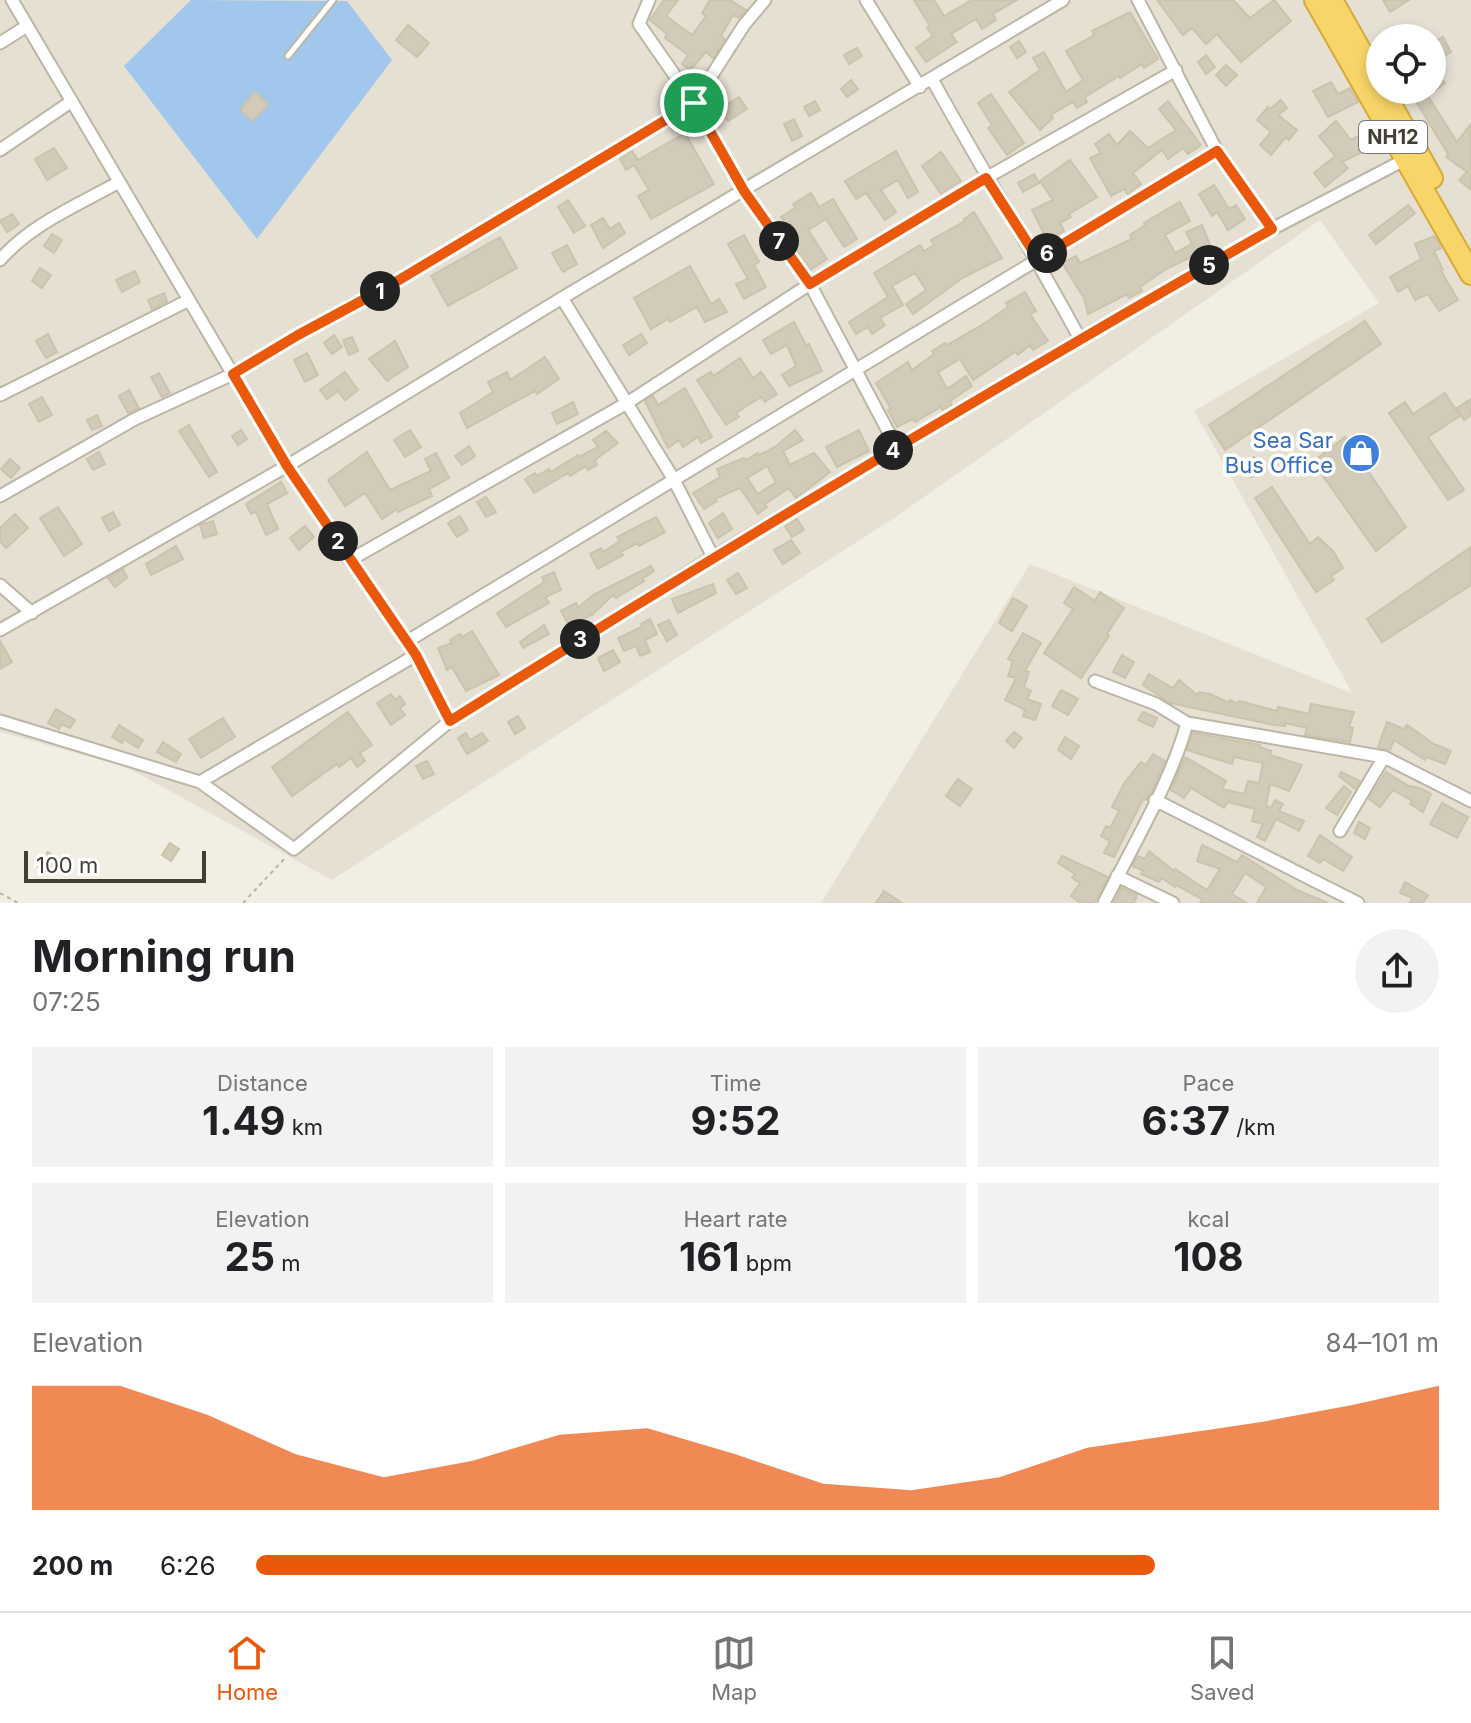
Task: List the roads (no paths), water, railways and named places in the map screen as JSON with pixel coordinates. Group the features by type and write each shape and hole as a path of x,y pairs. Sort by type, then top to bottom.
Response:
{"highway":[{"name":"NH12","path":"1315,0 1471,274"},
{"path":"1332,0 1366,60"},
{"name":"NH12","path":"1391,104 1471,248"}],"street":[{"path":"12,0 287,466 416,655 450,721"},
{"path":"649,0 639,24 694,103 744,191 810,284 897,448"},
{"path":"0,496 135,419 233,374 389,286 694,103 744,25 765,0"},
{"path":"868,0 920,87"},
{"path":"0,630 287,466 562,298 1063,0"},
{"path":"1138,0 1217,151 1272,229"},
{"path":"0,43 27,26"},
{"path":"350,560 627,403 810,284 986,178 1176,70"},
{"path":"932,79 986,178 1038,259 1080,339"},
{"path":"0,150 72,101"},
{"path":"406,642 1217,151"},
{"path":"0,721 200,782 294,849 450,721 713,557 1080,339 1272,229 1406,159"},
{"path":"0,260 14,244 38,227 119,182"},
{"path":"562,298 673,478 713,557"},
{"path":"0,395 189,300"},
{"path":"0,585 32,613"},
{"path":"200,782 416,655"},
{"path":"1095,681 1156,704 1187,723 1384,757 1471,801"},
{"path":"1104,903 1155,800 1183,739 1187,723"},
{"path":"1340,831 1384,757"},
{"path":"1155,800 1358,903"},
{"path":"1117,876 1173,903"}],"lane":[{"path":"288,56 333,0"}],"water":[{"path":"191,0 347,1 392,60 257,239 124,66"}],"place":[{"name":"Sea Sar Bus Office","path":"1361,453"}]}
